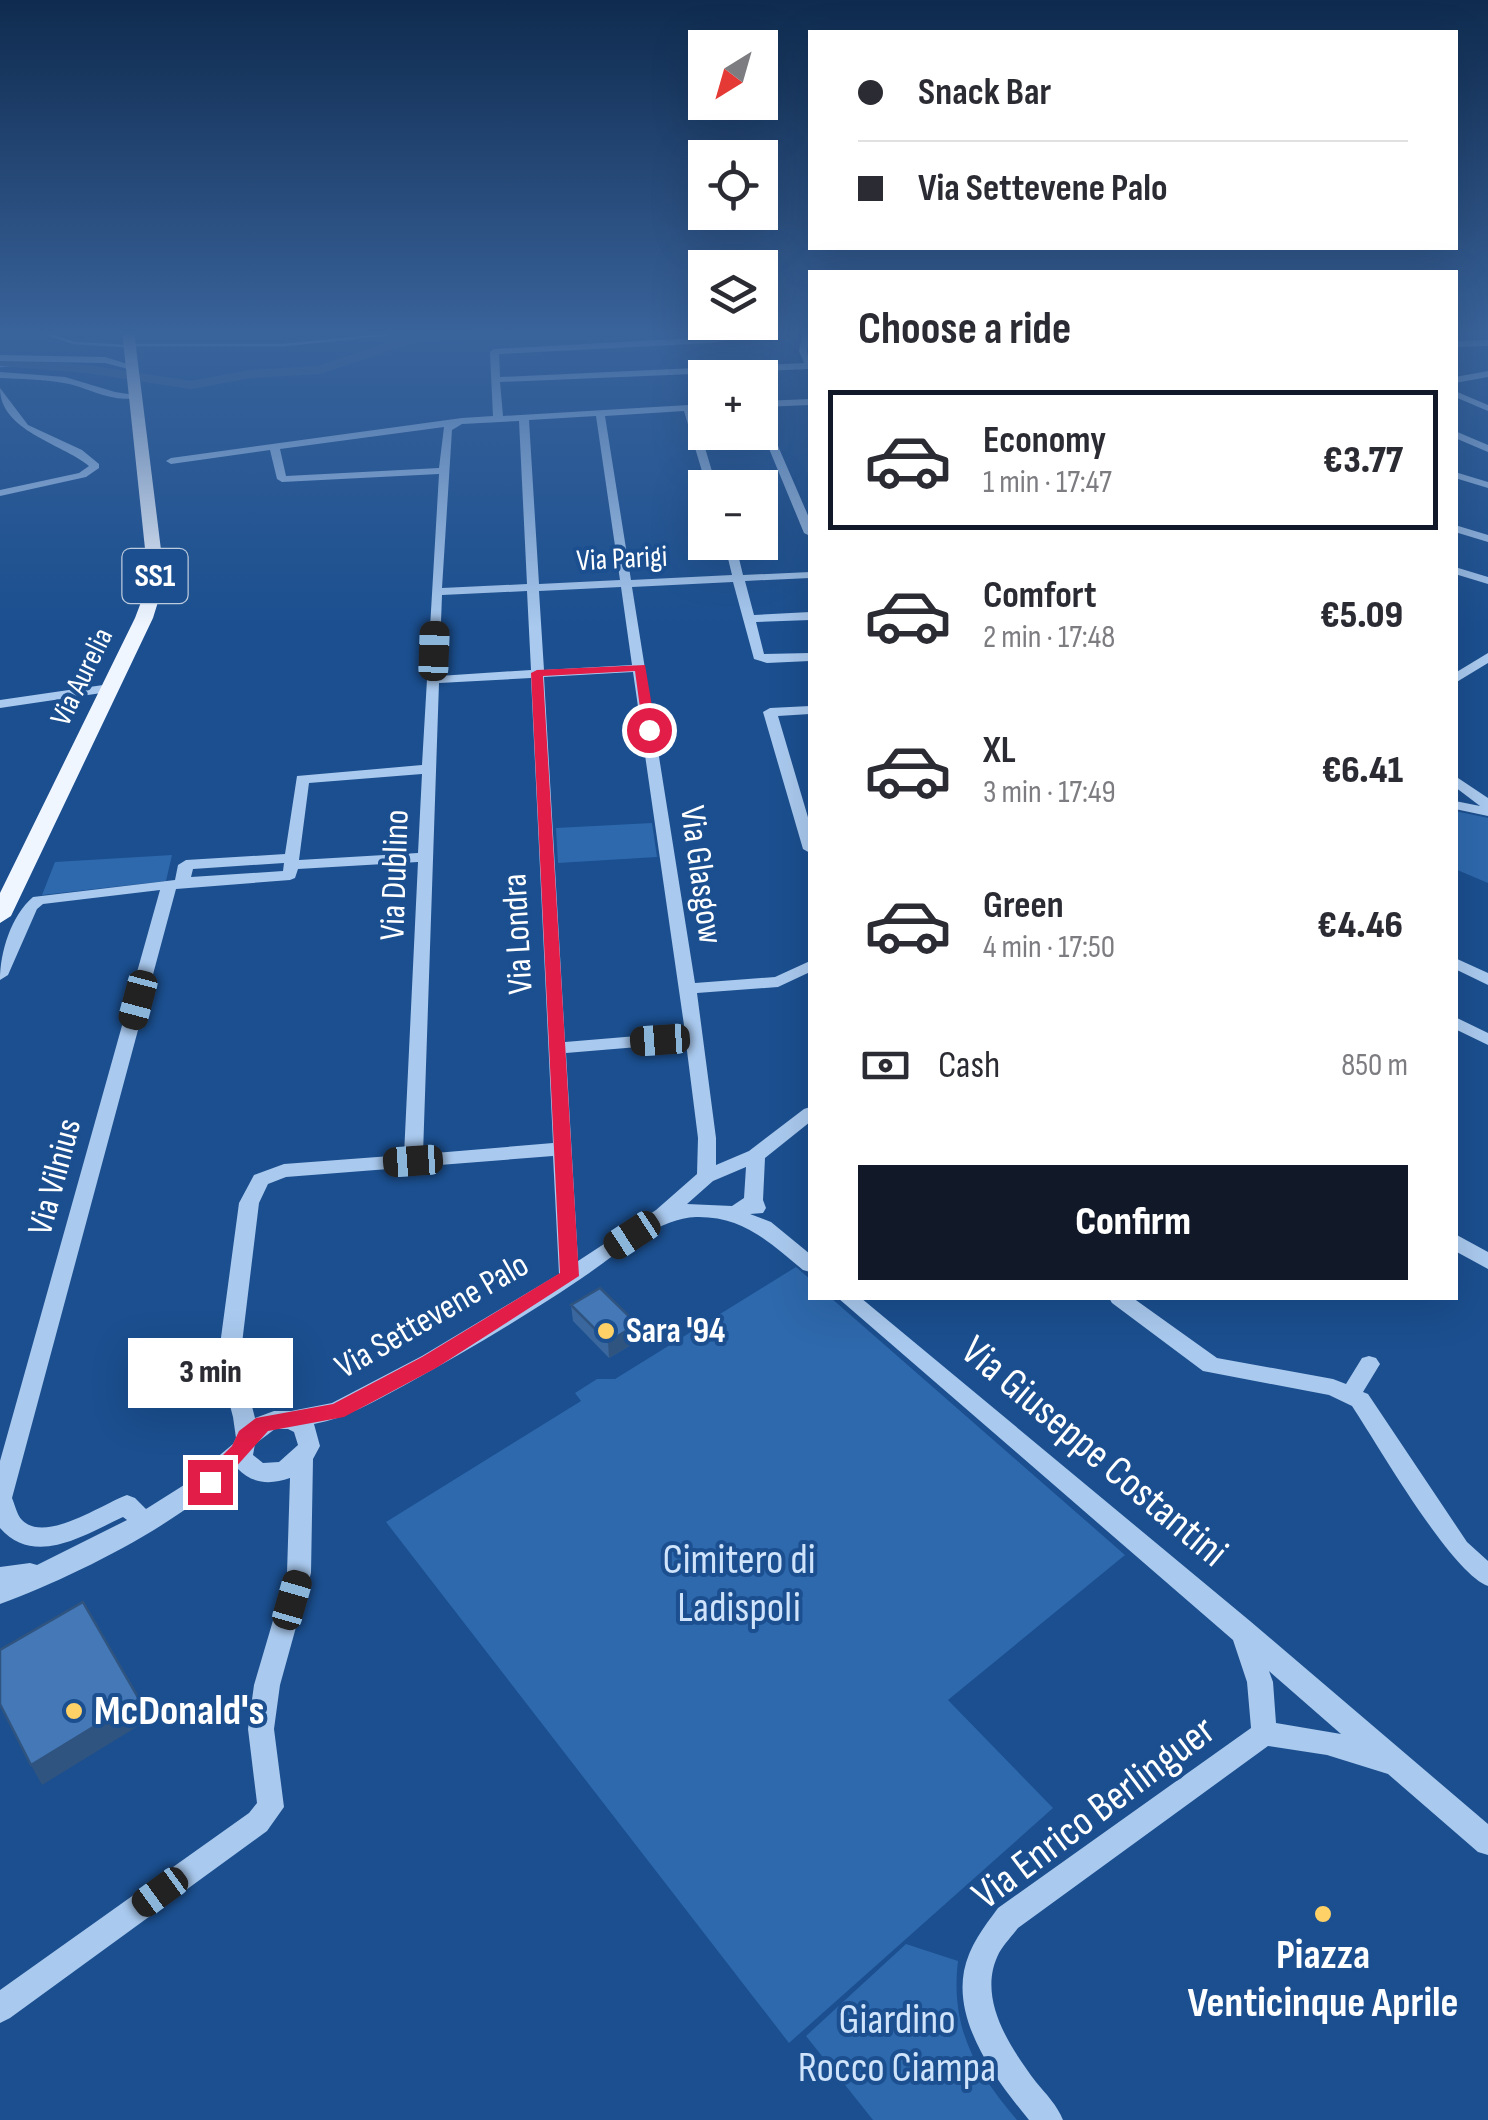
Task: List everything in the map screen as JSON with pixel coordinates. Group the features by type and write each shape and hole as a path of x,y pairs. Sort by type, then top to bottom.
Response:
{"main road":[{"name":"Via Aurelia","path":"0,916 154,589 138,430"}],"street":[{"path":"0,493 82,475 95,466 78,452 31,430"},
{"path":"171,461 406,430"},
{"name":"Via Dublino","path":"413,1161 436,592 447,430"},
{"name":"Via Londra","path":"525,430 569,1276"},
{"name":"Via Glasgow","path":"603,430 688,989 706,1138 707,1178"},
{"path":"1458,435 1488,449"},
{"path":"274,447 282,479 444,471"},
{"path":"775,450 808,528"},
{"path":"1458,476 1488,486"},
{"path":"1458,529 1488,539"},
{"path":"734,560 762,658 808,657"},
{"path":"1458,571 1488,581"},
{"name":"Via Parigi","path":"436,592 808,574"},
{"path":"750,619 808,616"},
{"path":"1458,674 1488,657"},
{"path":"432,680 641,668"},
{"path":"0,704 110,688"},
{"path":"808,710 770,712 808,841"},
{"path":"0,975 30,907 38,900 290,875 302,779 429,769"},
{"path":"1458,783 1488,809"},
{"path":"1458,805 1488,809"},
{"path":"292,861 426,857"},
{"name":"Via Vilnius","path":"142,1520 127,1505 66,1534 33,1537 10,1525 1,1502 176,884"},
{"path":"1458,964 1488,980"},
{"path":"688,989 778,982 808,967"},
{"path":"1458,1024 1488,1040"},
{"path":"556,1048 694,1038"},
{"name":"Via Settevene Palo","path":"0,1592 56,1569 210,1482 244,1444 282,1420 337,1411 429,1362 663,1215 707,1178 756,1156 808,1116"},
{"path":"302,1527 290,1497 264,1473 245,1464 243,1403 232,1383 230,1360 249,1203 258,1183 276,1172 562,1149"},
{"path":"730,1214 744,1209 753,1194 756,1156"},
{"path":"706,1211 694,1199 707,1178 744,1177 764,1227 808,1263"},
{"name":"Via Settevene Palo","path":"663,1215 706,1211 730,1214 764,1227"},
{"path":"1458,1243 1488,1262"},
{"name":"Via Giuseppe Costantini","path":"850,1300 1488,1842"},
{"path":"1122,1300 1210,1364 1328,1386 1351,1394 1373,1415 1459,1549 1488,1576"},
{"path":"1351,1394 1370,1364"},
{"path":"0,2008 269,1811 272,1803 261,1729 267,1685 299,1574 304,1427 243,1403"},
{"name":"Via Settevene Palo","path":"210,1482 264,1473 305,1449 337,1411"},
{"name":"Via Settevene Palo","path":"0,1577 56,1569"},
{"path":"1241,1629 1260,1682 1264,1734 1314,1738 1354,1747 1405,1770"},
{"name":"Via Enrico Berlinguer","path":"1048,2120 1007,2068 983,2020 977,1971 987,1943 1008,1918 1264,1734"}],"green space":[{"path":"1458,812 1488,818 1488,883 1458,870"},
{"path":"652,823 657,857 558,863 556,828"},
{"path":"172,855 166,881 42,895 55,862"},
{"name":"Cimitero di Ladispoli","path":"796,1267 808,1277 808,1300 833,1300 1125,1555 948,1700 1053,1808 789,2043 386,1522 581,1401 575,1393 597,1379 615,1379"},
{"name":"Giardino Rocco Ciampa","path":"906,1944 958,1961 958,2007 969,2047 989,2084 1017,2120 873,2120 806,2036"}],"building":[{"path":"600,1288 637,1324 608,1342 571,1305"},
{"name":"McDonald's","path":"83,1602 139,1699 31,1765 0,1704 0,1650"}],"place":[{"name":"Sara '94","path":"606,1331"},
{"name":"McDonald's","path":"74,1711"},
{"name":"Piazza Venticinque Aprile","path":"1323,1914"}],"route":[{"path":"210,1482 241,1450 246,1437 263,1424 337,1411 429,1362 569,1276 537,673 641,668 649,730"}]}
